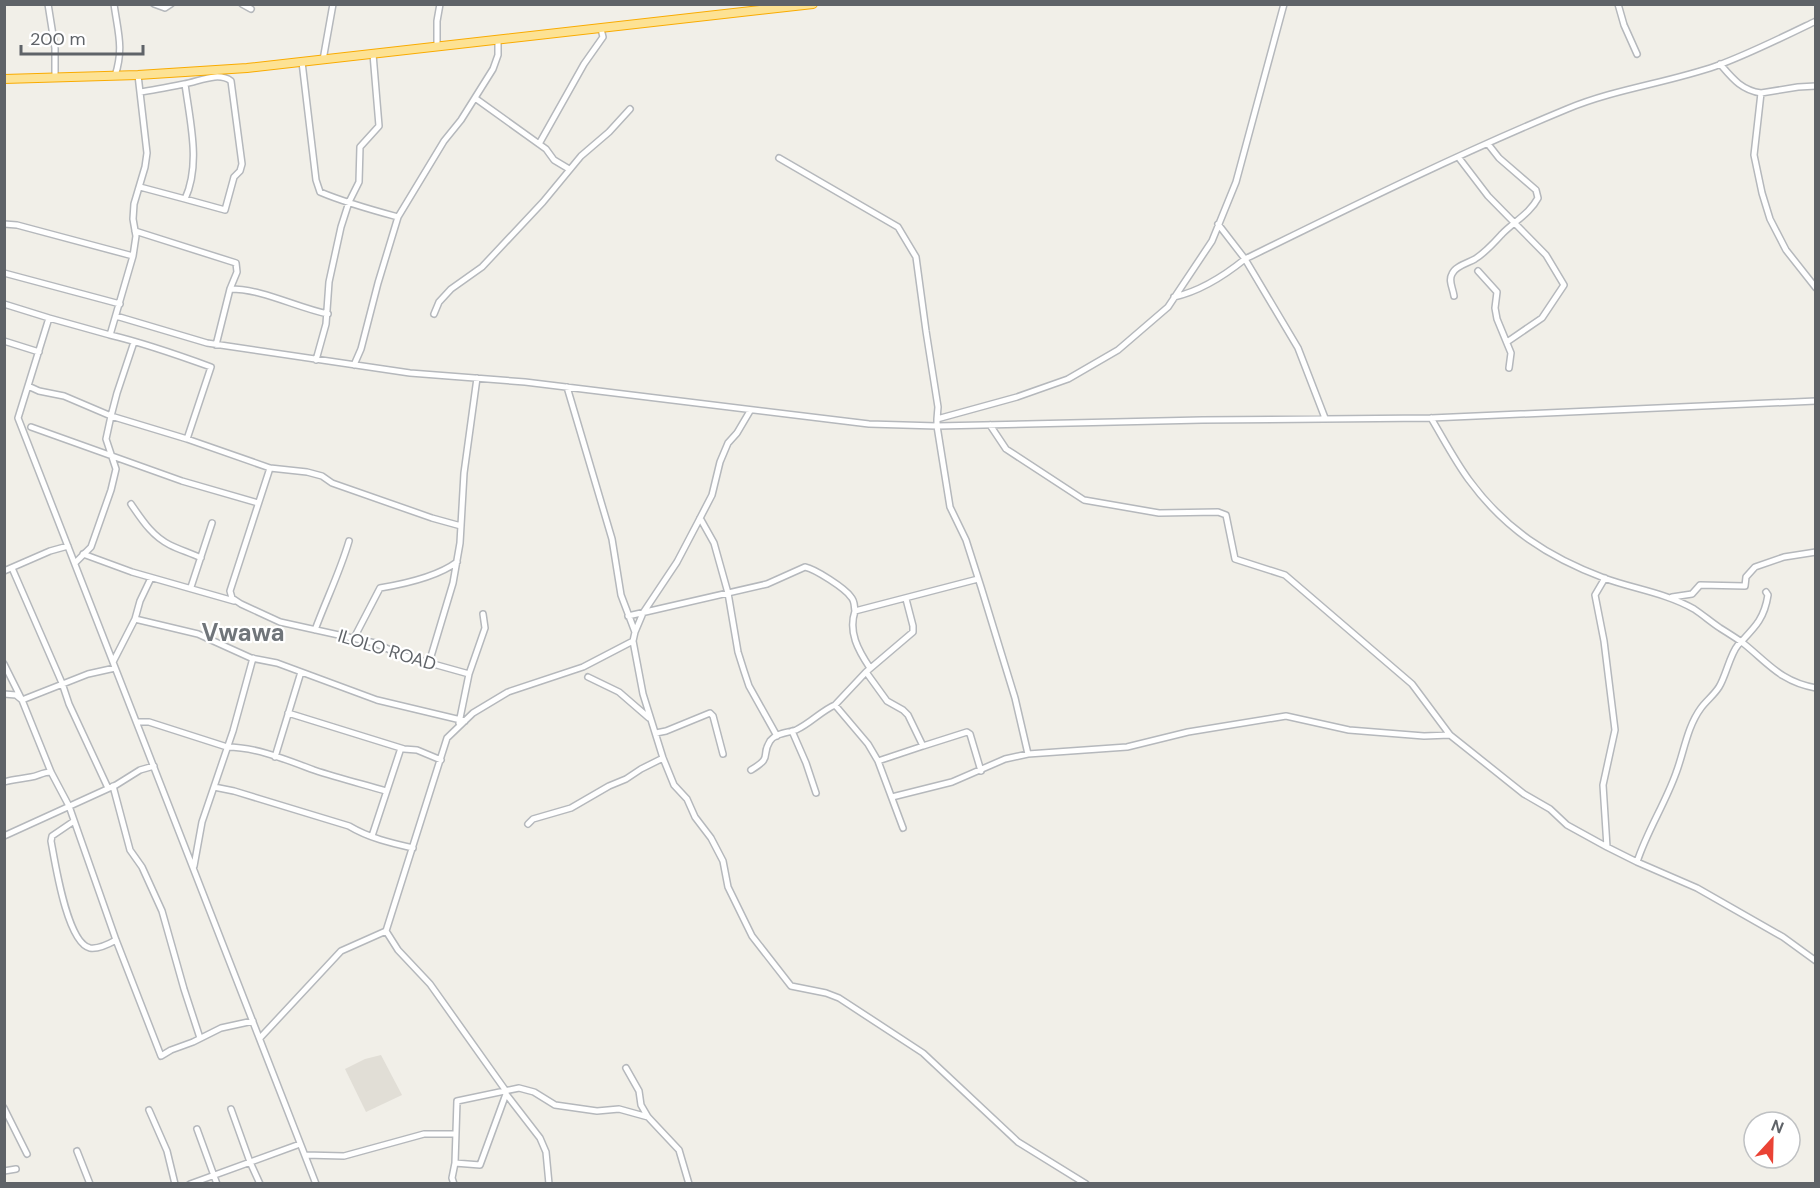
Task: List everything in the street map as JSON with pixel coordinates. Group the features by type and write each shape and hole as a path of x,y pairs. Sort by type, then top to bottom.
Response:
{"highway":[{"path":"4,79 138,75 302,62 813,4"}],"street":[{"path":"48,4 55,77"},
{"path":"114,4 121,49 115,76"},
{"path":"154,4 165,8 171,4"},
{"path":"242,4 251,9"},
{"path":"323,60 333,4"},
{"path":"437,47 437,21 440,4"},
{"path":"937,419 1017,397 1068,379 1118,350 1168,307 1212,241 1236,182 1284,4"},
{"path":"1618,4 1624,25 1637,54"},
{"path":"1174,297 1192,293 1228,273 1245,259 1399,183 1568,108 1633,87 1663,81 1720,64 1815,21"},
{"path":"539,144 584,64 603,37 601,29"},
{"path":"354,365 361,349 378,282 399,217 444,141 493,69 498,55 498,41"},
{"path":"316,360 324,337 331,271 341,227 348,204 359,183 360,147 379,126 373,54"},
{"path":"302,62 316,180 320,192 348,204 360,205 399,217"},
{"path":"1720,64 1734,82 1753,92 1815,86"},
{"path":"110,335 133,256 134,204 140,188 147,153 138,75"},
{"path":"140,92 205,78 227,78 231,81 242,164 240,171 234,177 225,210 140,188"},
{"path":"185,84 194,158 192,185 185,200"},
{"path":"1761,93 1755,155 1762,193 1770,219 1786,250 1815,288"},
{"path":"475,98 546,149 554,160 569,169"},
{"path":"434,314 439,302 451,289 482,267 543,202 569,169 630,109"},
{"path":"1454,296 1450,284 1453,271 1491,248 1532,208 1538,194 1498,158 1488,144"},
{"path":"779,158 898,227 916,257 938,407 937,426 946,496 966,540 1015,698 1028,754"},
{"path":"1459,158 1488,196 1546,255 1564,285 1542,318 1507,342"},
{"path":"4,224 17,225 133,256"},
{"path":"1218,224 1245,259 1298,348 1325,418"},
{"path":"135,231 236,262 237,272 230,289 216,345"},
{"path":"1478,271 1497,292 1495,308 1497,319 1512,357 1509,368"},
{"path":"4,273 120,304"},
{"path":"230,289 252,291 304,309 328,314"},
{"path":"4,304 211,367 187,439"},
{"path":"116,316 216,345 316,360 410,373 567,387 868,424 937,426 1431,418 1815,402"},
{"path":"49,318 18,418 316,1184"},
{"path":"4,341 39,352"},
{"path":"98,452 106,442 117,393 134,342"},
{"path":"429,663 450,596 457,562 464,472 477,378"},
{"path":"28,386 72,399 111,416 270,468 322,476 332,483 461,526"},
{"path":"567,387 612,539 621,595 635,632"},
{"path":"750,411 728,443 720,462 712,495 677,562 643,613 633,641 644,694 663,758 674,785 687,799 695,818 711,838 723,861 728,887 752,936 790,986 839,998 907,1042 923,1053 1017,1142 1086,1184"},
{"path":"1431,418 1468,478 1486,501 1513,528 1539,547 1563,562 1638,590 1669,597 1696,610 1742,643 1768,668 1789,680 1815,688"},
{"path":"990,425 1006,449 1084,500 1159,513 1218,512 1226,515 1235,559 1285,575 1412,684 1450,735 1524,794 1550,809 1567,825 1637,862 1696,888 1783,937 1815,961"},
{"path":"31,427 182,480 258,502"},
{"path":"75,563 91,547 111,490 116,469 106,442"},
{"path":"236,601 232,598 230,591 270,468"},
{"path":"131,504 144,524 156,536 170,545 201,558"},
{"path":"700,518 714,543 728,593 738,652 749,686 777,736"},
{"path":"191,587 212,523"},
{"path":"315,630 331,587 340,571 349,541"},
{"path":"4,571 50,551 68,546"},
{"path":"1669,597 1692,594 1700,585 1746,586 1746,577 1755,567 1815,552"},
{"name":"ILOLO ROAD","path":"83,554 151,578 236,601 280,622 375,643 402,655 469,674"},
{"path":"354,638 380,588 416,581 447,569 457,562"},
{"path":"628,616 767,584 805,567 814,570 846,591 854,601 852,633 868,670 887,701 908,715 923,746"},
{"path":"12,568 69,704 111,787 130,850 142,867 162,910 200,1038"},
{"path":"22,700 114,665 151,578"},
{"path":"1605,578 1595,595 1604,641 1615,730 1603,785 1607,847"},
{"path":"855,611 978,579"},
{"path":"1637,862 1649,830 1677,772 1687,739 1700,709 1718,689 1737,646 1754,630 1765,612 1768,595 1766,592"},
{"path":"751,770 766,760 769,743 777,736 809,723 835,705 868,670 913,632 914,626 906,599"},
{"path":"260,1038 341,951 386,931 447,738 462,721 469,674 485,628 483,614"},
{"path":"135,619 198,634 253,658 277,663 377,700 462,721 508,692 584,667 633,641"},
{"path":"194,868 202,822 253,658"},
{"path":"4,664 22,700 51,772 69,806 116,940 161,1056 221,1028 253,1021"},
{"path":"275,757 301,672"},
{"path":"588,677 619,692 652,722"},
{"path":"4,694 16,695 22,700"},
{"path":"835,705 868,744 878,761 903,828"},
{"path":"288,713 401,748 417,750 441,760"},
{"path":"656,733 710,713 713,716 723,754"},
{"path":"892,797 952,782 1005,759 1028,754 1127,747 1188,732 1286,716 1349,730 1424,736 1450,735"},
{"path":"137,722 167,727 227,747 238,747 275,757 386,791"},
{"path":"792,731 816,793"},
{"path":"878,761 968,732 981,771"},
{"path":"372,836 401,748"},
{"path":"528,824 533,819 571,808 663,758"},
{"path":"4,836 111,787 140,770 154,766"},
{"path":"4,782 18,777 31,777 43,772 51,772"},
{"path":"214,787 349,826 388,843 413,848"},
{"path":"74,821 52,836 51,841 60,887 73,929 79,942 90,948 105,946 116,940"},
{"path":"386,931 398,950 430,984 540,1138 546,1152 549,1184"},
{"path":"626,1068 639,1091 641,1105 648,1117 679,1150 691,1183"},
{"path":"454,1184 452,1178 455,1163 457,1101 519,1088 534,1092 555,1104 597,1111 619,1109 648,1117"},
{"path":"455,1163 480,1165 506,1092"},
{"path":"4,1108 27,1154"},
{"path":"149,1110 167,1151 175,1184"},
{"path":"231,1110 249,1162 260,1184"},
{"path":"197,1129 217,1184"},
{"path":"304,1155 344,1156 424,1134 455,1134"},
{"path":"190,1184 300,1144"},
{"path":"77,1151 90,1184"},
{"path":"4,1170 16,1169"}],"shaded area":[{"path":"381,1055 402,1095 366,1112 345,1069 365,1059"}],"district":[{"name":"Vwawa","path":"243,632"}]}
